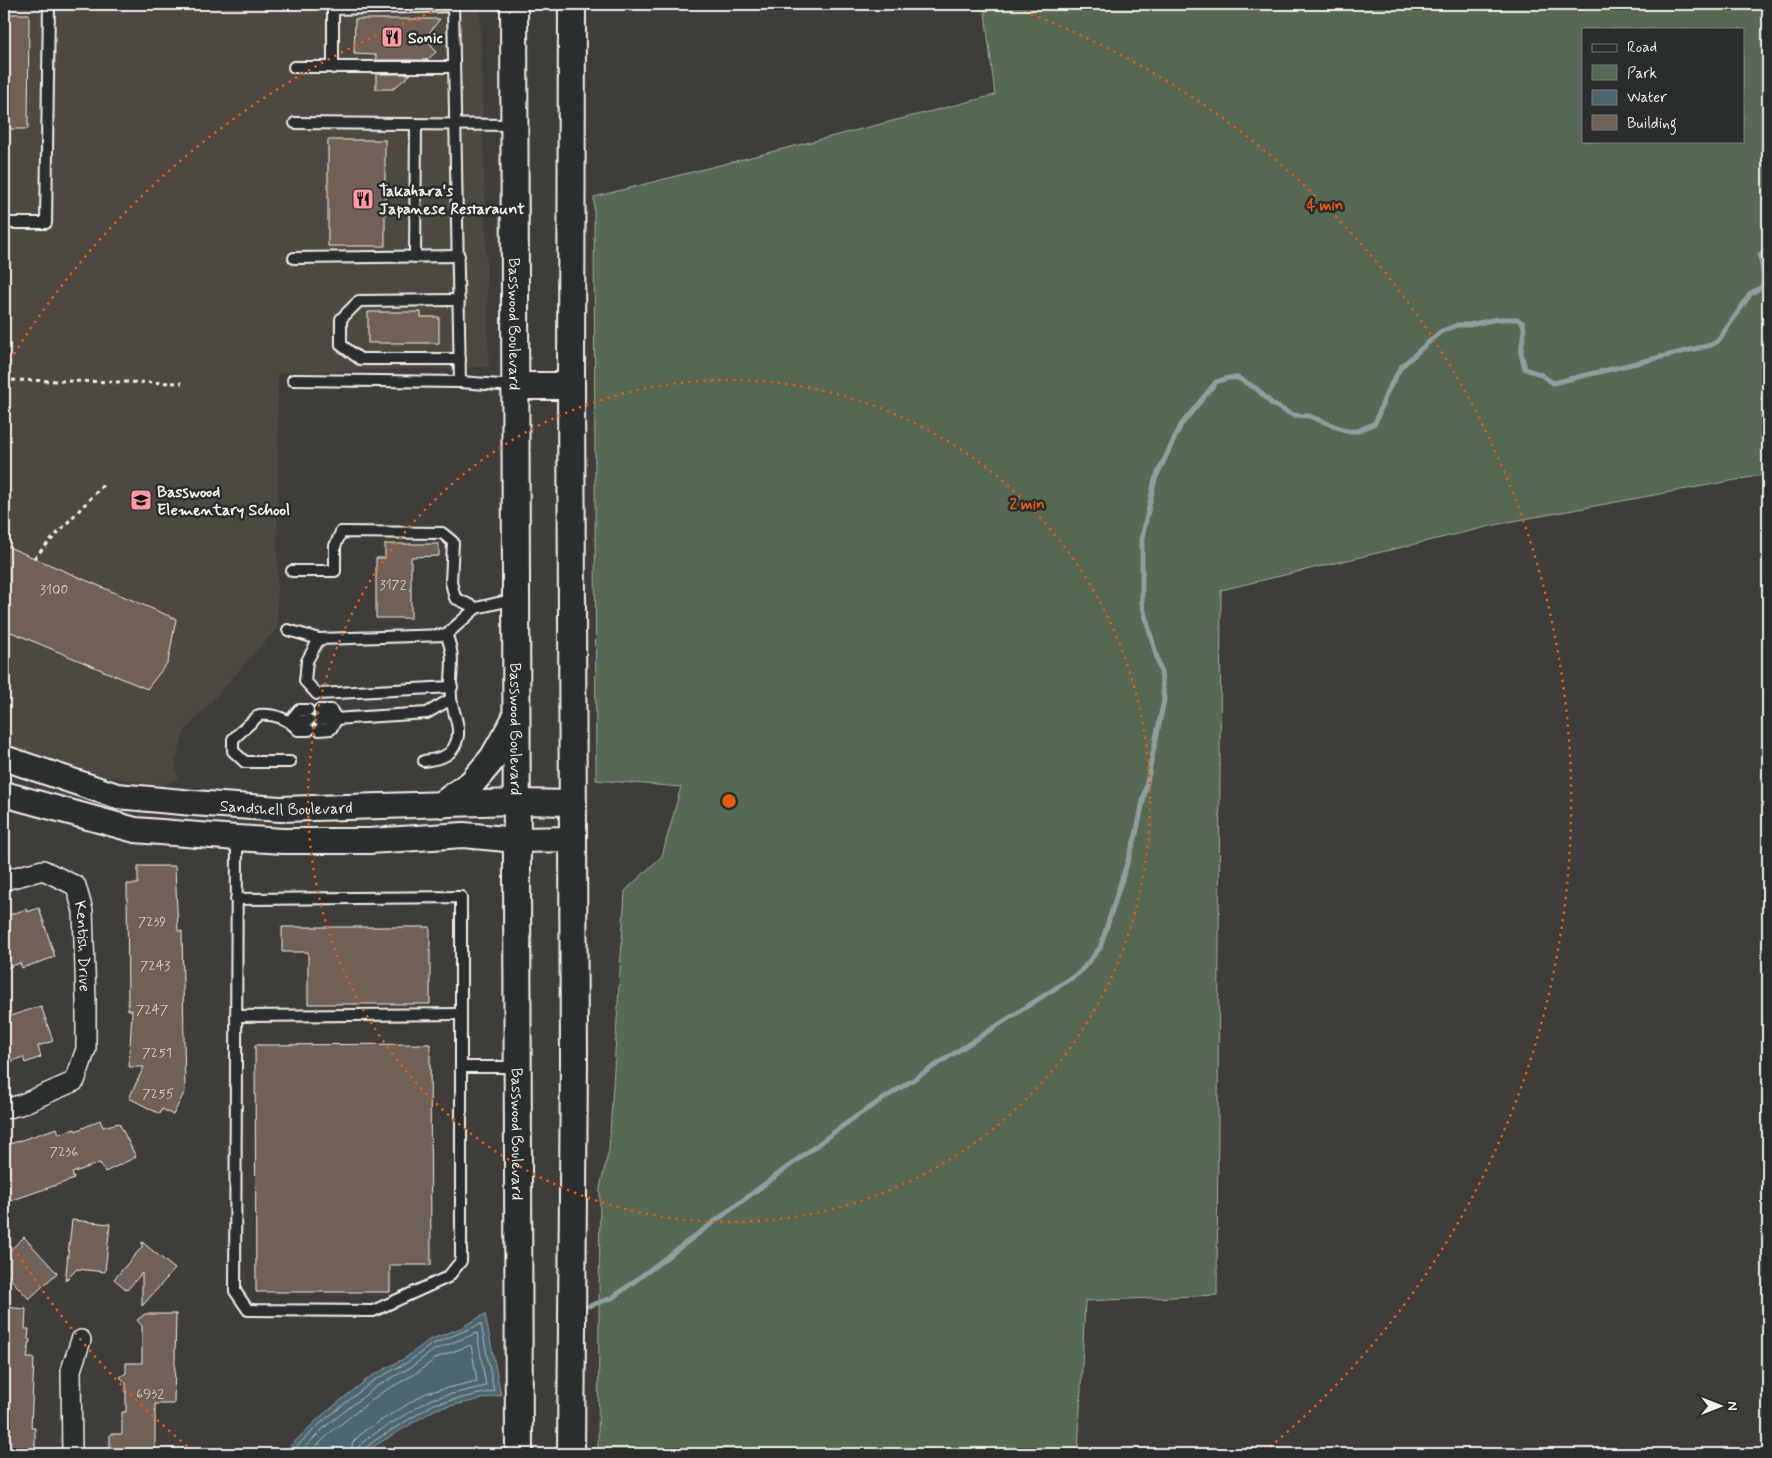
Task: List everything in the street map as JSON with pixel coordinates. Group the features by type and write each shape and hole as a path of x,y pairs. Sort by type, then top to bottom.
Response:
{"main road":[{"name":"Basswood Boulevard","path":"514,4 519,1454"},
{"path":"570,1454 574,1060 571,386 572,4"},
{"path":"515,386 571,386"},
{"path":"443,804 472,783 493,758 516,718"}],"street":[{"name":"Sandshell Boulevard","path":"4,758 117,796 280,809 516,802 574,803"},
{"name":"Sandshell Boulevard","path":"4,794 135,830 236,838 369,840 464,835 516,840 574,838"},
{"name":"Kentish Drive","path":"4,880 43,870 76,886 83,911 86,1010 86,1049 75,1081 20,1105 4,1109"},
{"path":"72,1454 71,1370 81,1340"}],"lane":[{"path":"4,223 46,223 49,4"},
{"path":"333,68 333,9 453,5 453,67 457,125 460,382"},
{"path":"294,67 453,67"},
{"path":"295,124 514,125"},
{"path":"415,256 416,124"},
{"path":"294,258 459,256"},
{"path":"459,300 359,301 341,319 341,344 360,359 460,359"},
{"path":"293,380 460,382 515,386"},
{"path":"292,571 335,571 336,546 341,532 442,534 453,542 451,574 455,598 476,608"},
{"path":"288,630 319,639 446,634 476,608 516,599"},
{"path":"424,761 444,758 454,747 458,725 451,699 452,647 446,634"},
{"path":"319,639 307,661 305,681 317,694 452,687"},
{"path":"290,762 245,762 233,751 233,740 259,715 272,714 290,721 298,730 314,720 428,713 451,699"},
{"path":"290,721 299,710 314,720"},
{"path":"236,838 235,1291 248,1310 373,1311 448,1277 461,1261 461,897 236,899"},
{"path":"236,1016 461,1014"},
{"path":"461,1067 517,1068"}],"path":[{"path":"4,380 182,383"},
{"path":"34,558 105,484"}],"shaded area":[{"path":"4,4 480,4 489,367 278,373 277,628 184,732 175,764 178,778 163,786 88,773 22,755 4,747"}],"green space":[{"path":"984,4 1768,4 1768,474 1508,522 1221,590 1217,1295 1085,1301 1078,1454 598,1454 600,1188 609,1150 625,891 662,856 681,787 596,780 594,197 995,95"}],"water":[{"path":"485,1314 501,1395 436,1409 376,1445 367,1454 282,1454 320,1417 370,1377 405,1358 429,1340 461,1328"}],"building":[{"path":"4,14 29,14 28,129 4,129"},
{"name":"Sonic","path":"355,19 440,19 426,37 436,52 427,60 376,60 376,55 354,54"},
{"path":"376,74 411,74 393,89 376,89"},
{"path":"328,140 385,140 385,246 328,246"},
{"path":"368,312 421,312 421,317 439,317 439,343 368,343"},
{"path":"385,544 439,544 439,556 411,557 411,618 376,618 376,558 385,558"},
{"path":"4,545 176,619 168,662 147,689 4,629"},
{"path":"138,866 175,866 178,931 182,931 185,1091 173,1115 162,1109 160,1114 129,1098 144,1067 129,1067 132,1010 128,1010 127,884 138,884"},
{"path":"39,908 55,957 22,968 20,963 4,969 4,917 26,909 27,912"},
{"path":"282,927 430,927 430,1004 308,1004 308,952 282,952"},
{"path":"41,1006 53,1041 38,1046 41,1057 25,1063 23,1057 4,1064 4,1018"},
{"path":"430,1044 431,1265 390,1265 390,1292 256,1292 255,1045"},
{"path":"100,1120 103,1127 119,1123 136,1157 105,1172 100,1163 72,1173 74,1179 4,1203 4,1146 57,1128 59,1134 75,1129 76,1131"},
{"path":"72,1220 110,1224 105,1272 77,1269 65,1281"},
{"path":"24,1237 57,1273 29,1299 4,1272 4,1256"},
{"path":"142,1242 175,1269 142,1306 142,1273 127,1290 114,1279 142,1247"},
{"path":"4,1307 26,1309 25,1329 29,1329 28,1339 30,1340 27,1358 34,1358 31,1428 35,1428 35,1454 4,1454"},
{"path":"145,1314 176,1314 174,1404 155,1404 155,1449 110,1453 110,1434 122,1434 122,1412 126,1412 126,1383 120,1377 126,1373 126,1363 142,1363 142,1326 137,1320"}],"waterway":[{"path":"589,1306 612,1298 852,1119 1079,973 1100,948 1136,835 1164,700 1161,672 1142,604 1142,538 1155,479 1181,425 1216,382 1228,378 1238,378 1257,389 1272,404 1293,415 1309,416 1347,431 1358,431 1375,423 1387,392 1401,367 1440,332 1457,325 1469,325 1497,319 1517,319 1523,323 1521,353 1525,369 1540,374 1553,383 1711,345 1718,341 1751,293 1762,287 1764,278 1760,255 1768,247"}],"place":[{"name":"Sonic","path":"392,37"},
{"name":"Takahara's Japanese Restaraunt","path":"363,199"},
{"name":"Basswood Elementary School","path":"141,500"}]}
